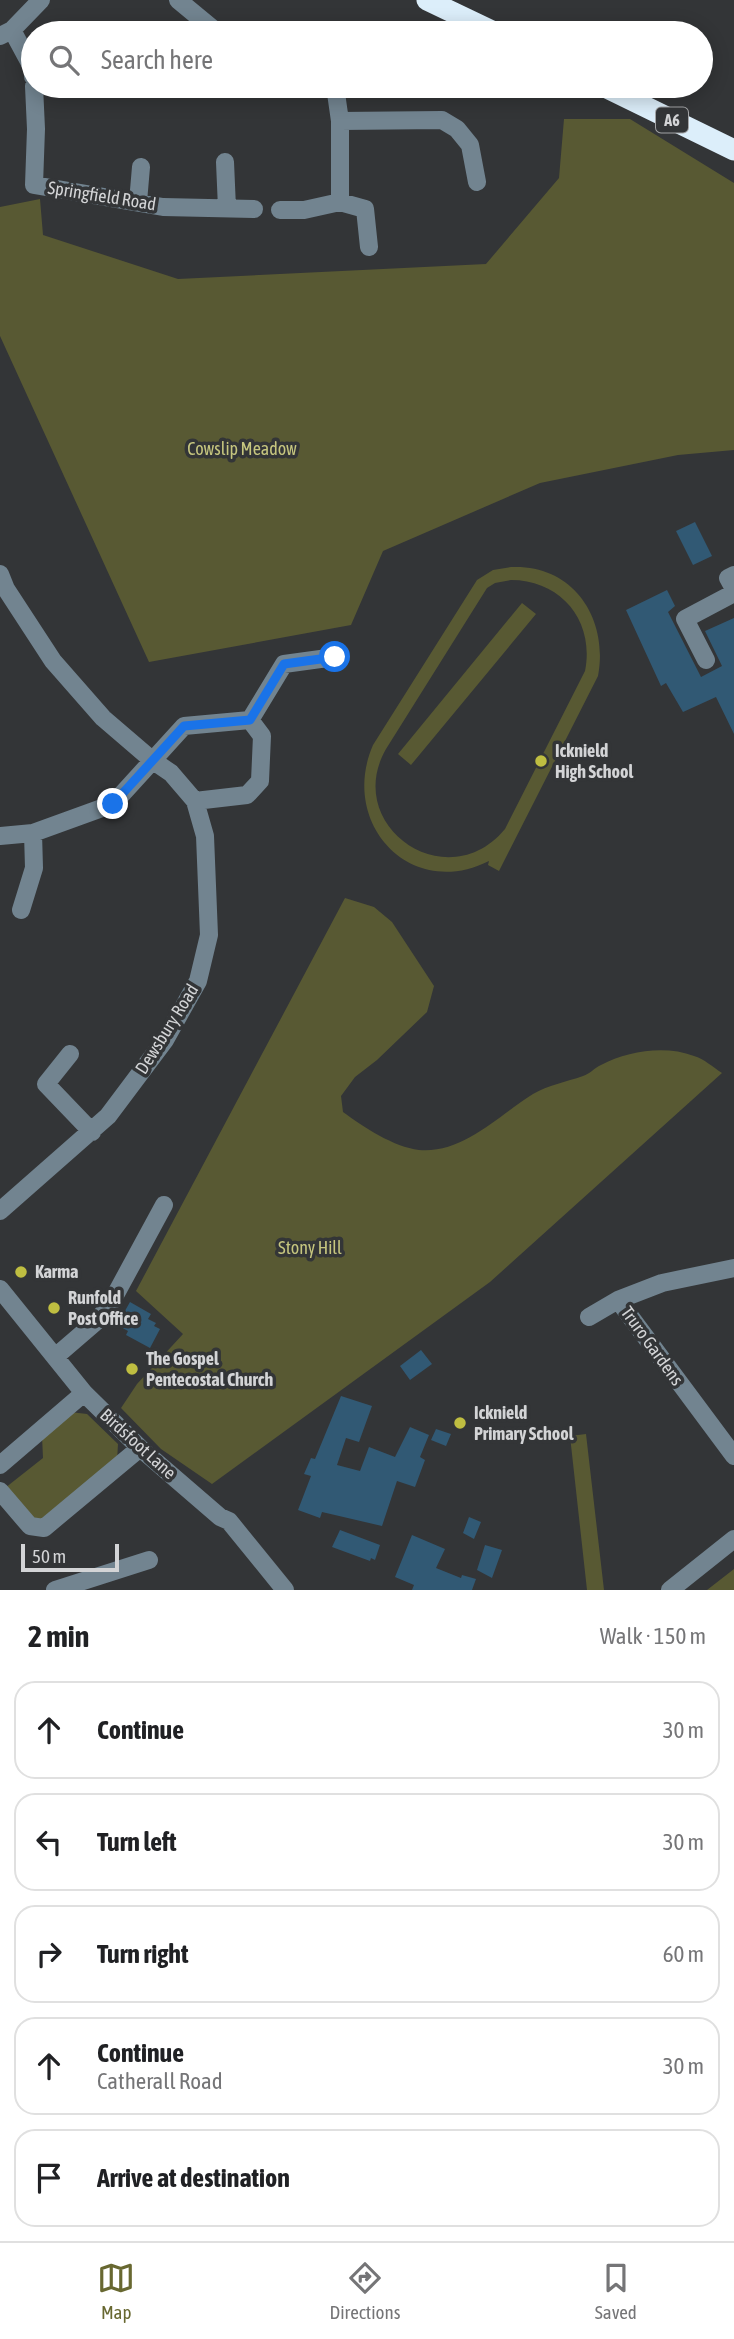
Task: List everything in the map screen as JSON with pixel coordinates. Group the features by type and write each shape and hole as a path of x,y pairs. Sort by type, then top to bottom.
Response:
{"highway":[{"path":"427,0 471,21"},
{"name":"A6","path":"627,98 734,150"}],"street":[{"path":"21,53 6,33 41,0"},
{"path":"178,0 203,21"},
{"name":"Springfield Road","path":"35,98 34,185 163,206 254,209"},
{"path":"337,98 340,121 340,202"},
{"path":"340,121 442,120 457,129 470,145 477,182"},
{"path":"225,162 227,208"},
{"path":"138,202 141,167"},
{"path":"280,210 304,210 340,202 365,209 369,247"},
{"path":"706,660 685,619 734,591 728,578 734,575"},
{"name":"Dewsbury Road","path":"0,1211 108,1116 165,1040 198,981 209,935 205,836 195,800 171,773 103,718 53,661 2,584"},
{"path":"250,720 284,664 335,657"},
{"path":"0,836 33,834 113,804 184,726 250,720"},
{"path":"195,800 247,795 260,781 262,736 250,720"},
{"path":"21,910 34,868 33,834"},
{"path":"70,1054 46,1084 92,1132"},
{"path":"55,1357 98,1320 112,1301 164,1205"},
{"name":"Truro Gardens","path":"734,1268 662,1283 618,1300 734,1455"},
{"name":"Birdsfoot Lane","path":"0,1289 84,1394 140,1448 220,1517 229,1521 285,1590"},
{"path":"589,1317 618,1300"},
{"path":"0,1465 84,1394"},
{"path":"0,1491 30,1526 44,1528 140,1448"},
{"path":"670,1590 734,1539"},
{"path":"55,1590 149,1560"}],"green space":[{"name":"Cowslip Meadow","path":"564,119 630,119 734,183 734,450 678,455 540,483 383,551 351,625 149,662 0,336 0,207 40,199 43,235 178,279 486,264 559,178"},
{"path":"533,568 569,585 592,615 598,634 598,676 499,871 488,865 489,861 460,871 433,871 409,862 389,847 374,827 366,802 365,774 373,745 477,580 493,570","holes":["511,580 545,587 559,596 579,620 585,636 585,671 505,829 481,849 456,857 430,855 407,844 389,827 378,804 376,777 386,749 487,588 495,583"]},
{"path":"522,603 536,614 411,765 398,754"},
{"name":"Stony Hill","path":"345,898 374,907 392,922 434,986 427,1012 377,1060 355,1077 341,1096 343,1112 389,1141 419,1150 451,1146 480,1131 539,1091 635,1053 659,1050 683,1053 701,1059 722,1073 490,1282 212,1484 161,1449 121,1408 137,1384 183,1334 136,1291"},
{"path":"70,1412 87,1414 118,1444 117,1461 47,1519 33,1520 5,1488 43,1458 42,1436"},
{"path":"586,1434 604,1590 587,1590 570,1436"},
{"path":"734,1569 734,1590 707,1590"}],"building":[{"path":"695,522 712,556 693,565 676,531"},
{"path":"667,590 675,606 668,612 701,677 722,666 705,631 734,618 734,734 716,697 683,712 666,683 661,686 626,610"},
{"path":"130,1302 151,1314 148,1319 160,1329 150,1348 126,1335 128,1331 117,1325"},
{"path":"421,1350 432,1364 410,1380 400,1366"},
{"path":"341,1396 372,1406 359,1442 346,1438 337,1465 360,1471 369,1447 395,1457 410,1427 429,1435 420,1457 425,1460 415,1487 397,1481 382,1526 322,1512 320,1518 298,1510 311,1476 304,1474 311,1458 315,1459"},
{"path":"436,1429 451,1434 446,1446 431,1440"},
{"path":"469,1517 481,1522 474,1539 463,1533"},
{"path":"340,1530 380,1545 375,1560 371,1558 370,1561 332,1547"},
{"path":"412,1535 445,1549 436,1568 461,1578 462,1575 476,1579 472,1590 412,1590 414,1585 395,1577"},
{"path":"485,1545 502,1550 492,1578 477,1570"}],"place":[{"name":"Icknield High School","path":"541,761"},
{"name":"Karma","path":"21,1272"},
{"name":"Runfold Post Office","path":"54,1308"},
{"name":"The Gospel Pentecostal Church","path":"132,1369"},
{"name":"Icknield Primary School","path":"460,1423"}],"route":[{"path":"113,804 184,726 250,720 284,664 335,657"}]}
